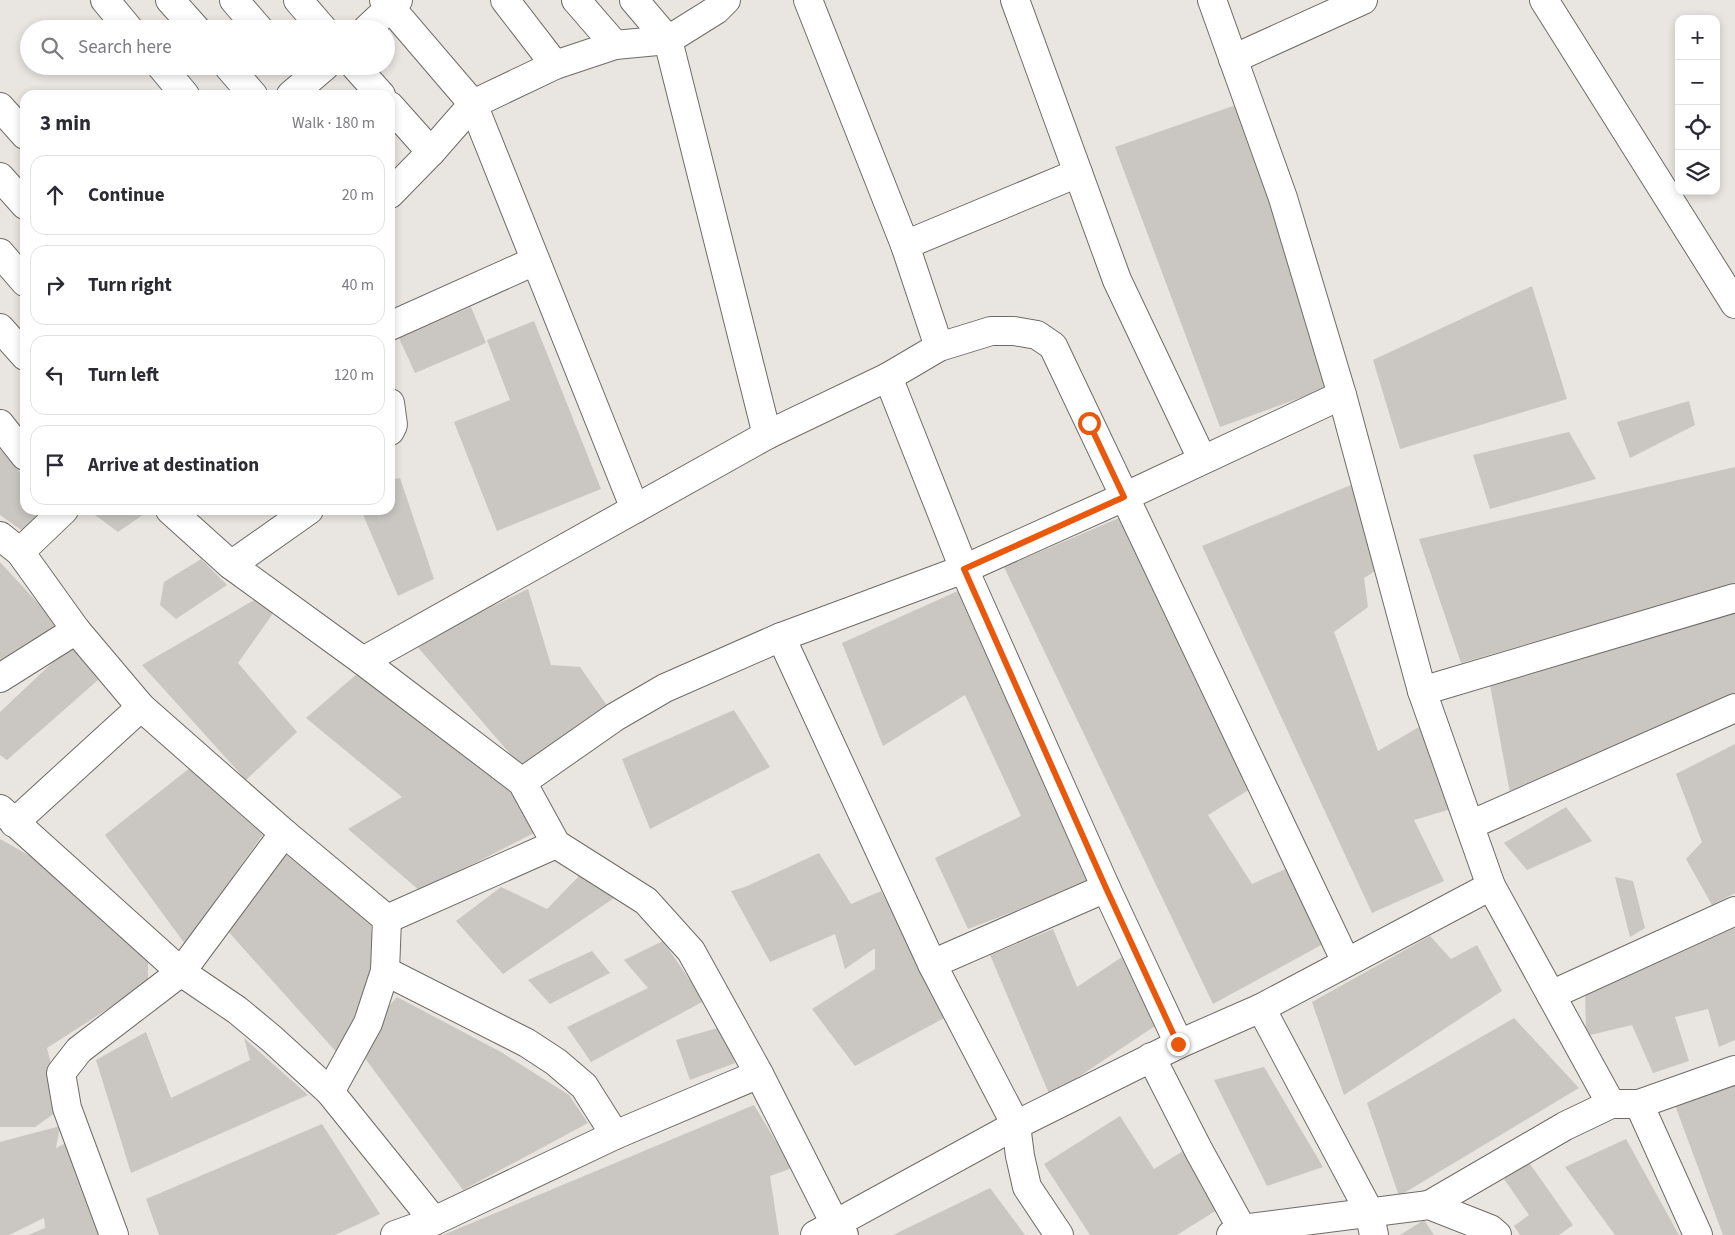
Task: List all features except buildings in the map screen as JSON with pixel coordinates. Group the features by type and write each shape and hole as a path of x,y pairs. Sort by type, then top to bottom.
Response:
{"street":[{"path":"104,0 121,20"},
{"path":"170,0 188,20"},
{"path":"234,0 251,20"},
{"path":"298,0 315,20"},
{"path":"505,0 555,65"},
{"path":"576,0 615,45"},
{"path":"634,0 668,40 767,435"},
{"path":"808,0 905,245 939,348"},
{"path":"1015,0 1117,280 1202,459"},
{"path":"1212,0 1283,198 1342,395 1422,691 1491,886 1611,1104"},
{"path":"1233,59 1363,0"},
{"path":"1544,0 1735,304"},
{"path":"375,20 391,2 473,104 635,509"},
{"path":"395,184 431,152 473,104 555,65 615,45 668,40 716,3"},
{"path":"168,75 181,90"},
{"path":"236,75 249,90"},
{"path":"363,75 377,90"},
{"path":"0,106 20,129"},
{"path":"395,112 431,152"},
{"path":"905,245 1078,173"},
{"path":"0,177 20,200"},
{"path":"0,253 20,276"},
{"path":"395,324 536,261"},
{"path":"0,328 20,350"},
{"path":"362,661 767,435 888,377 939,348 991,331 1014,331 1038,335 1053,346 1346,962"},
{"path":"888,377 964,569 1106,888 1178,1044"},
{"path":"522,782 615,717 665,688 781,637 964,569 1342,395"},
{"path":"0,424 20,450"},
{"path":"56,515 10,544 76,630 141,707 284,833 387,919"},
{"path":"176,515 231,565 522,782 556,844 646,901 690,951 759,1074 831,1231 1016,1125 1178,1044 1261,1008 1491,886"},
{"path":"231,565 302,515"},
{"path":"1422,691 1735,598"},
{"path":"0,678 76,630"},
{"path":"781,637 932,964 1016,1125 1027,1187 1059,1235"},
{"path":"141,707 7,816 181,972 237,1010 330,1092 434,1221"},
{"path":"1470,825 1735,708"},
{"path":"114,1235 65,1100 60,1074 79,1050 181,972 284,833"},
{"path":"387,919 556,844"},
{"path":"932,964 1106,888"},
{"path":"1552,995 1735,911"},
{"path":"330,1092 368,1023 385,971 387,919"},
{"path":"385,971 527,1043 556,1062 584,1086 615,1135"},
{"path":"1261,1008 1371,1223"},
{"path":"1151,1057 1199,1151 1236,1232 1371,1223 1429,1204 1564,1126 1611,1104 1639,1104 1735,1070"},
{"path":"395,1235 434,1221 615,1135 759,1074"},
{"path":"1639,1104 1698,1235"},
{"path":"1429,1204 1490,1229 1497,1235"}],"route":[{"path":"1089,423 1124,497 964,569 1106,888 1178,1044"}]}
